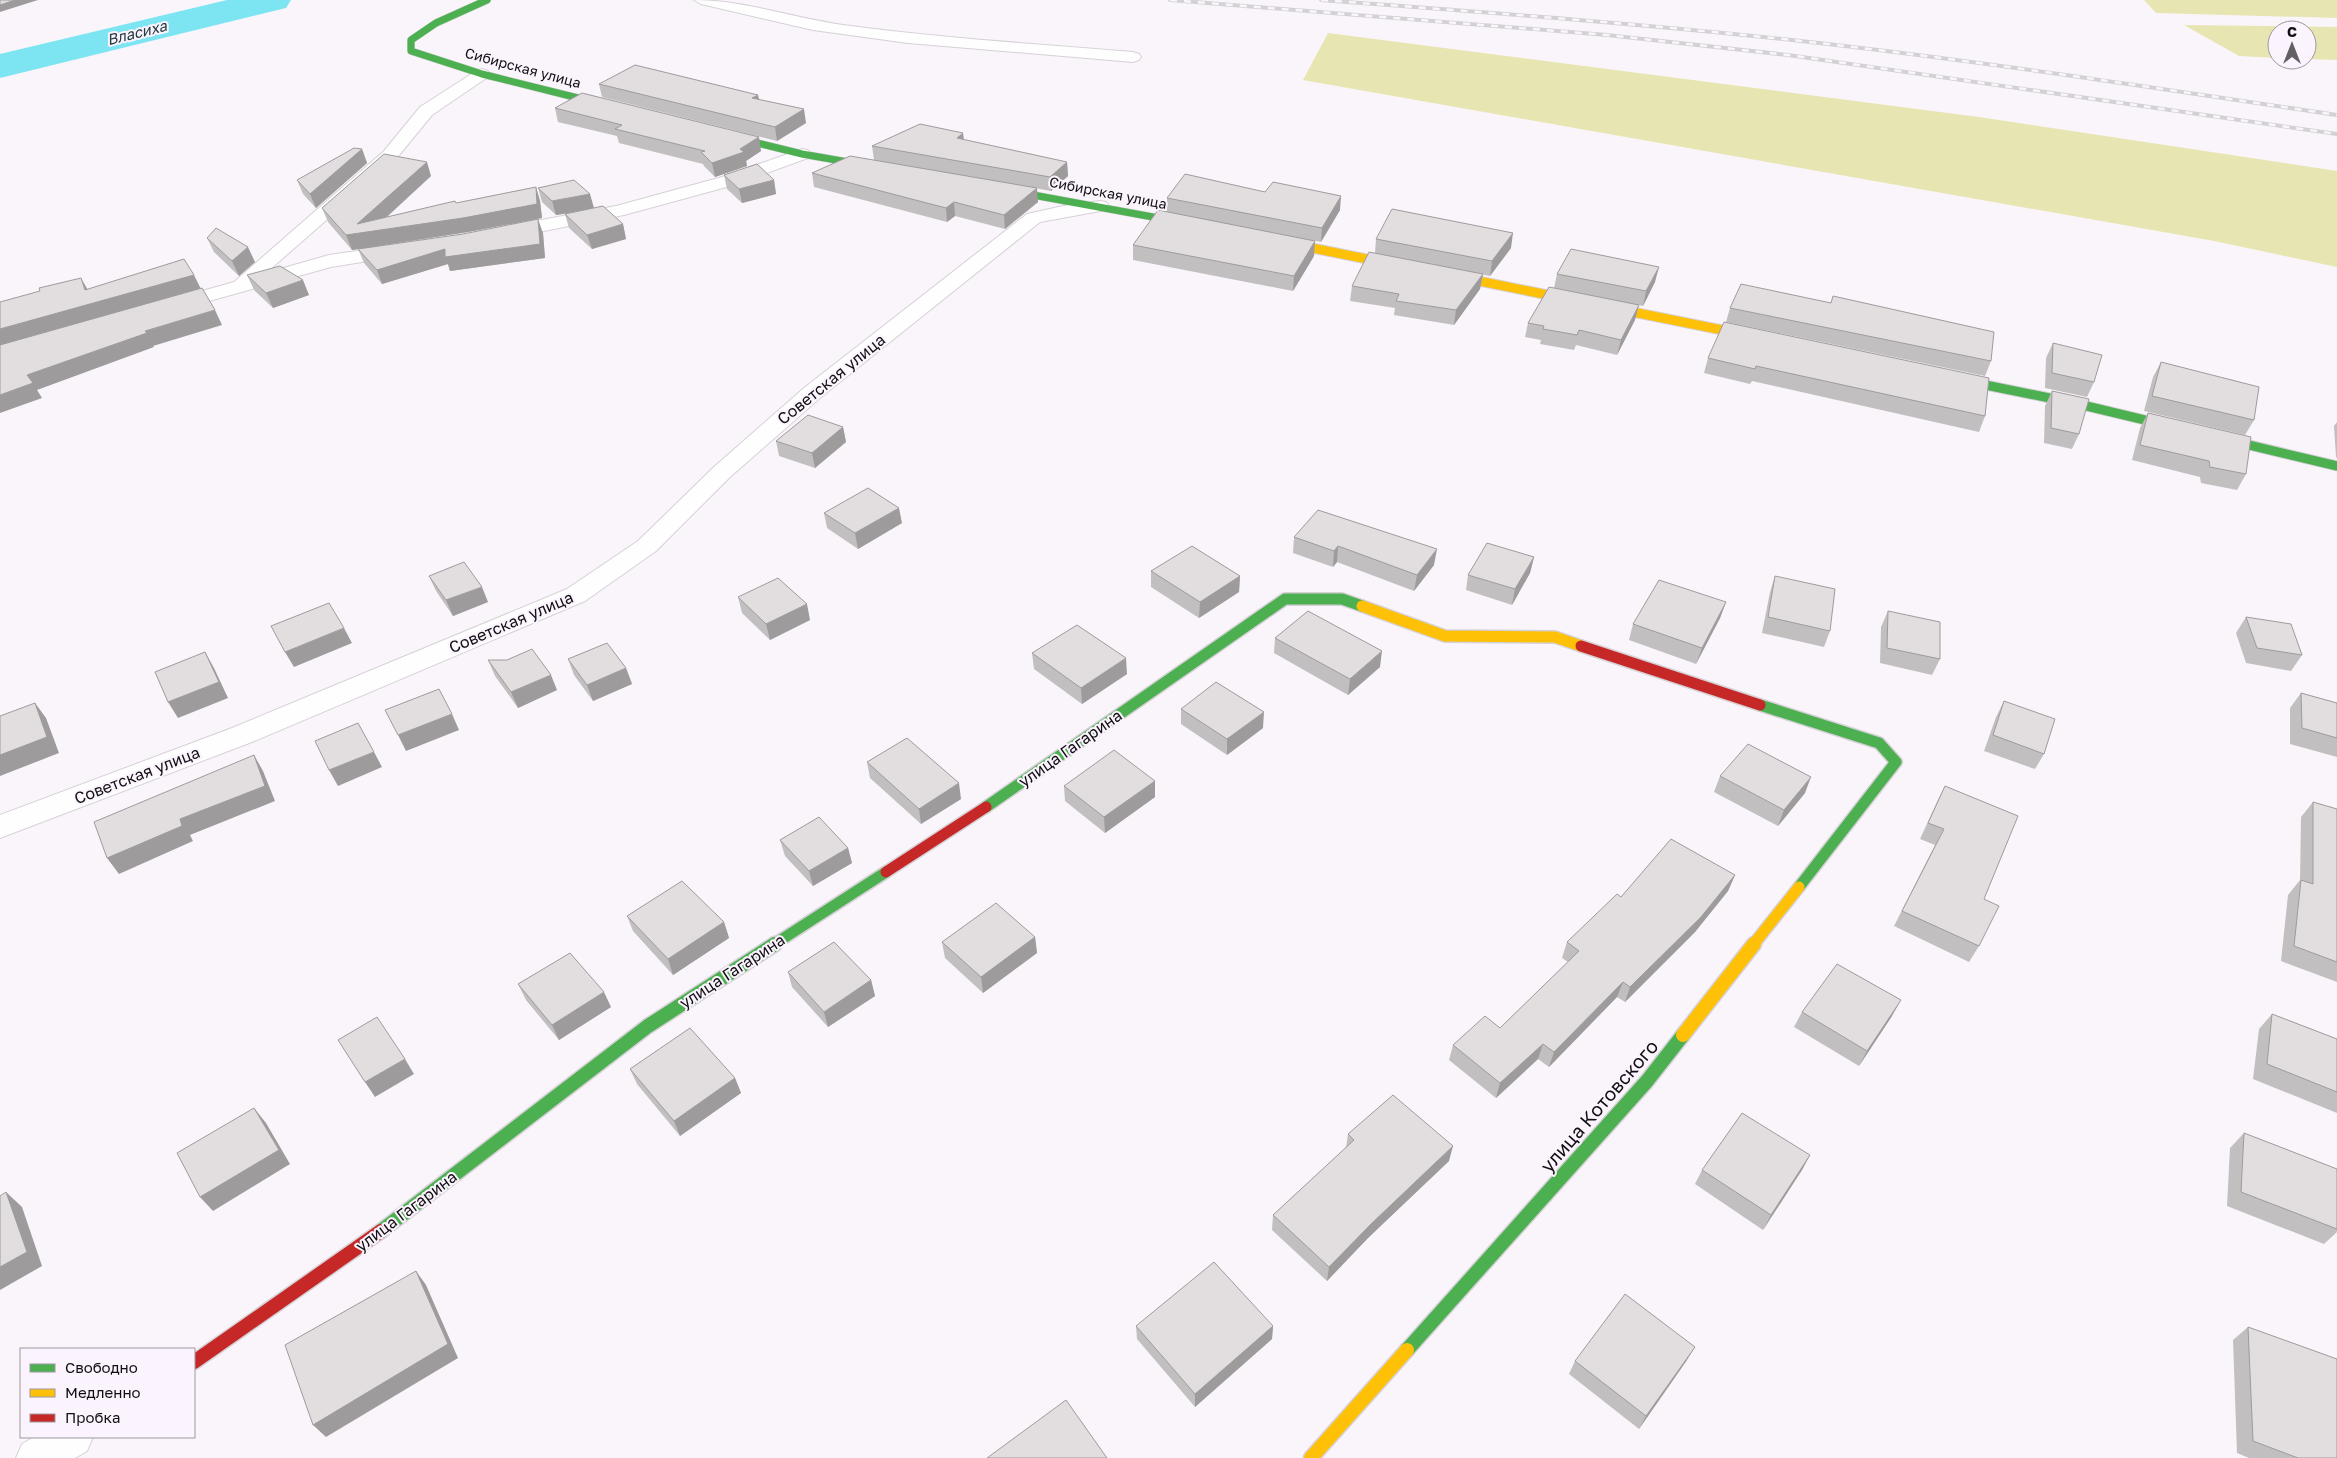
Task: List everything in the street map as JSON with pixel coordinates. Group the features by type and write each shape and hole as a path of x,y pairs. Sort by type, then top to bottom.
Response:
{"street":[{"name":"Сибирская улица","path":"487,0 436,23 411,40 411,51 482,74 618,108"},
{"path":"701,0 813,25 908,38 1133,57"},
{"path":"239,286 390,155 426,112 482,74"},
{"path":"715,132 802,154 888,169"},
{"path":"487,236 618,212 728,181 802,154"},
{"name":"Сибирская улица","path":"984,186 1207,227"},
{"name":"Советская улица","path":"0,827 242,735 576,595 647,546 722,472 812,393 1034,218 1062,211 1100,206"},
{"path":"1266,239 1412,268"},
{"path":"156,310 329,261 413,248"},
{"path":"1432,272 1773,340"},
{"path":"1938,375 2074,403 2337,466"},
{"name":"улица Гагарина","path":"195,1361 400,1218 648,1026 969,819 1284,599 1342,599 1444,636 1556,637 1653,671 1879,742 1896,762"},
{"name":"улица Котовского","path":"1311,1458 1647,1081 1896,762"},
{"path":"36,1458 71,1438"}],"green space":[{"path":"2144,0 2337,0 2337,18 2156,13"},
{"path":"2184,25 2267,26 2267,57 2239,56"},
{"path":"2317,27 2337,27 2337,60 2317,59"},
{"path":"1328,33 1979,117 2337,171 2337,267 2214,241 1303,80"}],"building":[{"path":"0,0 15,0 0,5"},
{"path":"635,65 758,95 752,98 804,109 775,127 599,84"},
{"path":"582,93 759,137 740,149 744,152 712,163 701,152 705,151 615,129 622,125 555,108"},
{"path":"920,124 963,133 957,138 1067,162 1050,177 872,146"},
{"path":"354,148 362,149 310,194 297,180"},
{"path":"384,154 427,162 357,224 455,201 456,203 536,187 537,204 463,218 346,235 322,208"},
{"path":"850,156 1037,188 1004,215 954,202 946,208 812,173"},
{"path":"757,164 774,180 739,189 724,175"},
{"path":"1185,174 1265,192 1273,182 1341,196 1322,228 1167,198"},
{"path":"574,180 590,194 552,201 538,188"},
{"path":"603,206 623,224 587,235 565,214"},
{"path":"1392,209 1513,233 1492,261 1376,239"},
{"path":"1158,210 1315,241 1294,276 1133,245"},
{"path":"538,219 540,244 445,257 445,249 377,270 358,249 463,234"},
{"path":"216,228 248,247 232,261 207,238"},
{"path":"1571,249 1659,267 1646,291 1557,274"},
{"path":"1369,252 1483,274 1456,310 1396,301 1399,294 1352,286"},
{"path":"184,259 194,275 0,329 0,302 40,291 39,288 81,278 85,290"},
{"path":"280,266 303,280 266,293 247,275"},
{"path":"1741,284 1831,303 1833,296 1994,332 1991,361 1730,308"},
{"path":"1549,287 1639,305 1621,340 1579,330 1577,335 1543,329 1544,326 1528,323"},
{"path":"202,288 215,310 145,331 147,333 27,375 33,383 0,395 0,345"},
{"path":"1724,322 1989,378 1985,416 1756,366 1755,369 1708,358"},
{"path":"2053,343 2102,355 2094,382 2052,373"},
{"path":"2161,362 2259,387 2254,420 2152,396"},
{"path":"2052,391 2089,399 2079,434 2051,428"},
{"path":"2148,413 2251,437 2246,474 2210,467 2209,461 2140,445"},
{"path":"808,415 843,427 812,453 776,441"},
{"path":"868,488 899,508 855,533 824,513"},
{"path":"1318,510 1437,549 1417,575 1338,546 1334,551 1294,537"},
{"path":"1487,543 1534,557 1515,589 1468,575"},
{"path":"1192,546 1240,576 1200,602 1151,571"},
{"path":"464,562 482,587 446,600 429,576"},
{"path":"1775,576 1835,589 1830,631 1768,617"},
{"path":"778,578 807,604 766,624 738,597"},
{"path":"1659,580 1726,602 1702,648 1633,624"},
{"path":"329,603 344,628 285,652 271,626"},
{"path":"1308,611 1382,651 1350,679 1275,638"},
{"path":"1888,611 1940,622 1940,659 1887,648"},
{"path":"2246,617 2291,624 2302,655 2257,648"},
{"path":"1077,625 1126,658 1081,688 1032,653"},
{"path":"607,643 626,668 587,685 568,659"},
{"path":"532,649 551,675 511,692 488,660 507,660"},
{"path":"205,652 219,682 168,702 155,672"},
{"path":"1216,682 1264,712 1227,739 1181,709"},
{"path":"439,689 452,714 398,735 385,710"},
{"path":"2301,693 2337,703 2337,738 2302,728"},
{"path":"2004,701 2055,719 2044,754 1993,735"},
{"path":"35,703 47,737 0,755 0,716"},
{"path":"358,723 374,752 329,770 315,741"},
{"path":"907,738 959,783 919,809 867,762"},
{"path":"1748,744 1811,777 1784,810 1720,776"},
{"path":"1114,750 1155,781 1104,817 1064,786"},
{"path":"254,755 265,786 180,819 182,826 107,858 94,822"},
{"path":"1945,786 2018,816 1984,899 1999,906 1979,946 1902,911 1944,829 1928,823"},
{"path":"2313,802 2337,809 2337,962 2294,946 2301,880 2313,884"},
{"path":"819,817 848,848 809,871 780,840"},
{"path":"1671,839 1735,875 1701,917 1630,987 1623,982 1554,1052 1543,1044 1500,1083 1453,1045 1485,1016 1500,1028 1579,951 1567,942 1617,894 1621,897"},
{"path":"682,881 724,922 668,959 627,916"},
{"path":"996,903 1035,937 981,977 942,942"},
{"path":"834,942 871,980 824,1012 788,972"},
{"path":"570,953 604,992 552,1025 518,984"},
{"path":"1837,964 1901,1000 1867,1051 1802,1012"},
{"path":"2272,1014 2337,1039 2337,1092 2267,1064"},
{"path":"377,1017 405,1059 365,1082 338,1040"},
{"path":"690,1028 735,1078 674,1121 630,1069"},
{"path":"1393,1095 1453,1146 1329,1267 1273,1215 1354,1140 1348,1134"},
{"path":"254,1108 279,1150 200,1197 177,1153"},
{"path":"1742,1113 1810,1155 1771,1215 1702,1170"},
{"path":"2244,1133 2337,1169 2337,1229 2241,1192"},
{"path":"6,1192 27,1252 0,1267 0,1196"},
{"path":"1214,1262 1273,1326 1195,1394 1136,1326"},
{"path":"416,1271 448,1344 313,1425 285,1345"},
{"path":"1625,1294 1695,1347 1646,1416 1575,1361"},
{"path":"2248,1327 2337,1359 2337,1458 2298,1458 2253,1441"},
{"path":"1066,1400 1107,1458 987,1458"}],"waterway":[{"name":"Власиха","path":"0,66 273,0"}],"railway":[{"path":"1170,0 1607,35 1788,55 2337,134"},
{"path":"1321,0 1615,23 1792,40 1997,65 2337,115"}],"traffic: fast":[{"path":"487,0 436,23 411,40 411,51 482,74 610,106"},
{"path":"725,135 802,154 876,167"},
{"path":"1000,189 1191,224"},
{"path":"1951,378 2074,403 2337,466"},
{"path":"986,807 1285,599 1342,599 1362,606"},
{"path":"1760,705 1879,743 1896,762 1799,887"},
{"path":"381,1231 648,1026 886,872"},
{"path":"1407,1350 1647,1081 1683,1035"}],"traffic: slow":[{"path":"1277,241 1402,266"},
{"path":"1444,274 1757,337"},
{"path":"1362,606 1445,636 1555,637 1581,646"},
{"path":"1683,1035 1799,887"},
{"path":"1311,1458 1407,1350"}],"traffic: jam":[{"path":"1581,646 1760,705"},
{"path":"886,872 986,807"},
{"path":"195,1361 381,1231"}]}
